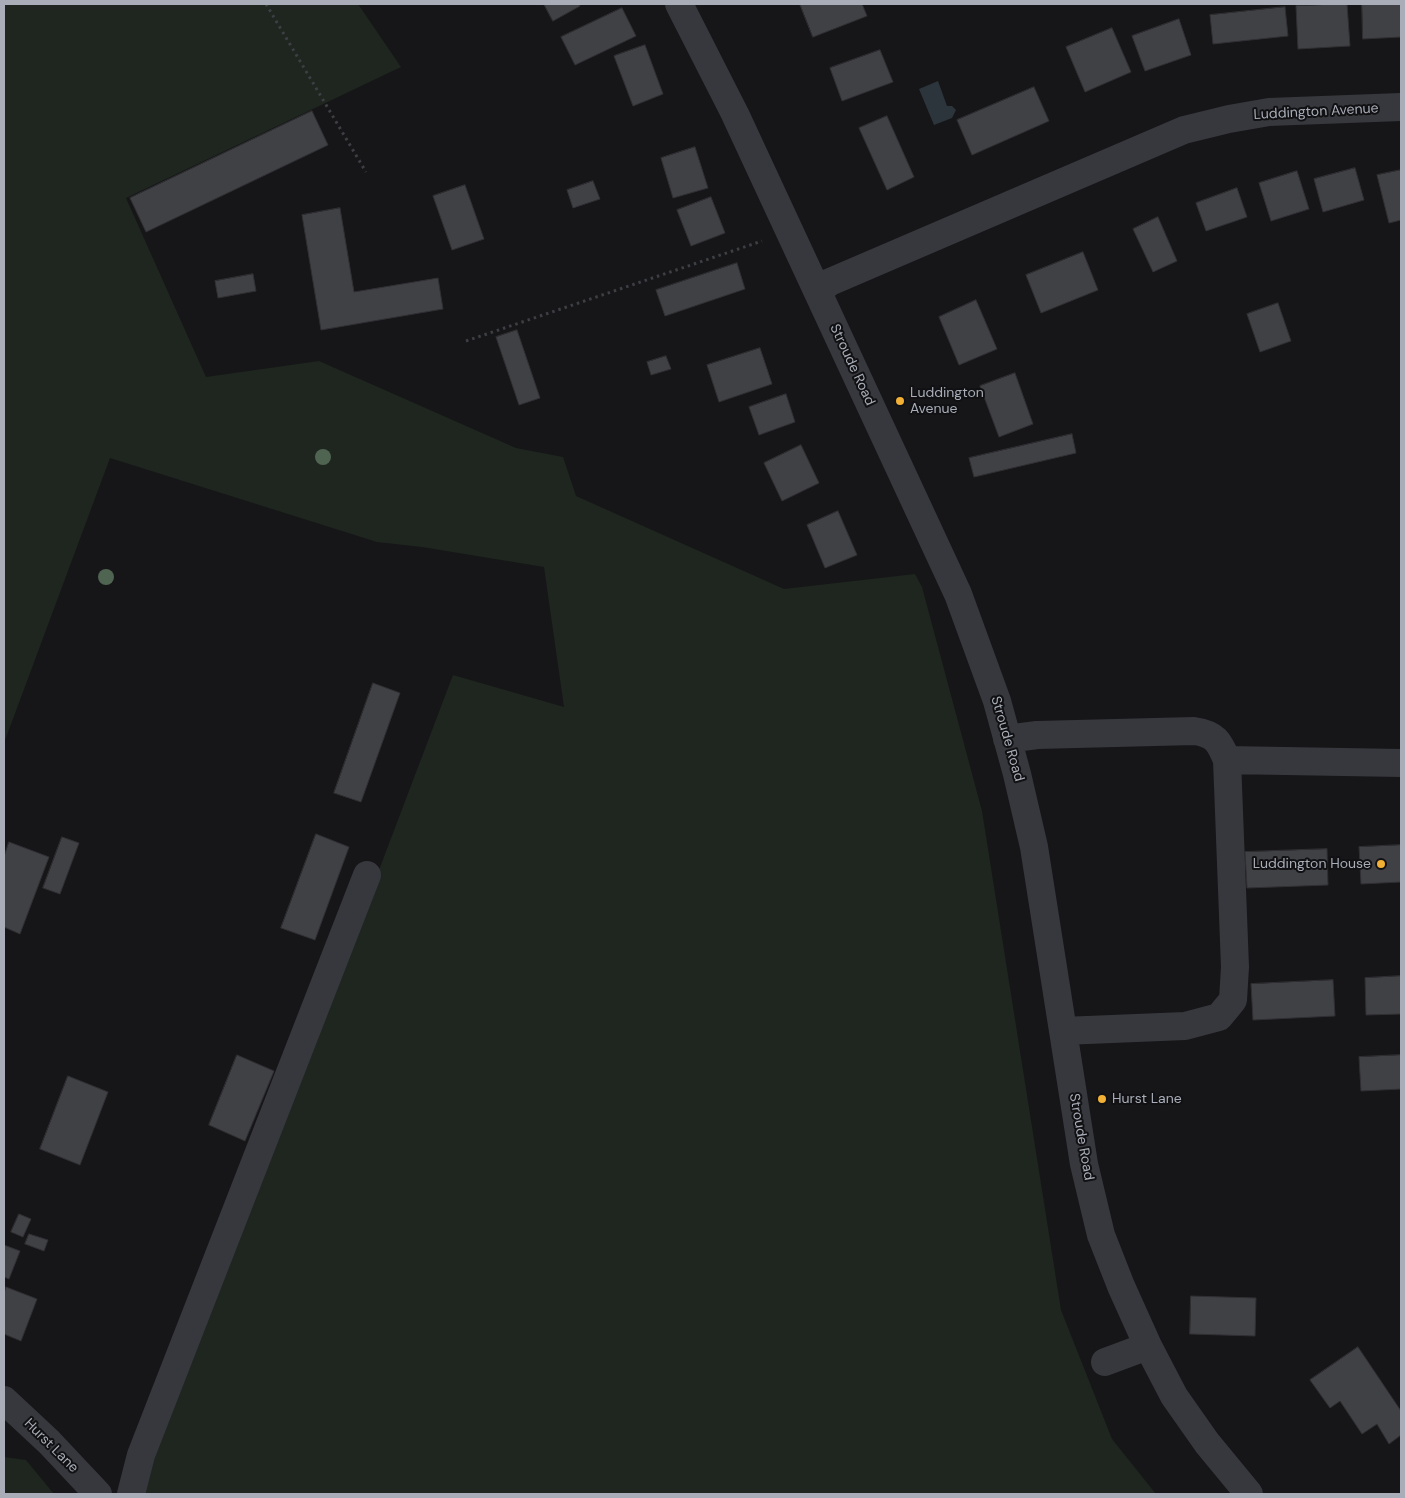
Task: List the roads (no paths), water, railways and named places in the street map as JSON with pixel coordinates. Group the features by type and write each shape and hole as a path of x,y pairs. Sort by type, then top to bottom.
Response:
{"street":[{"name":"Stroude Road","path":"679,4 735,114 958,594 997,701 1018,774 1034,848 1084,1164 1102,1235 1121,1286 1148,1346 1174,1396 1207,1443 1249,1494"},
{"name":"Luddington Avenue","path":"817,291 830,282 1184,130 1229,118 1269,112 1401,108"},
{"path":"1007,739 1037,735 1208,733 1220,743 1228,760 1235,967 1232,1000 1219,1017 1185,1026 1063,1031"},
{"path":"1228,760 1401,763"},
{"path":"131,1494 141,1454 367,875"},
{"path":"1105,1362 1148,1346"},
{"name":"Hurst Lane","path":"4,1400 49,1442 98,1494"}],"place":[{"name":"Luddington Avenue","path":"900,401"},
{"name":"Luddington House","path":"1381,864"},
{"name":"Hurst Lane","path":"1102,1099"}]}
